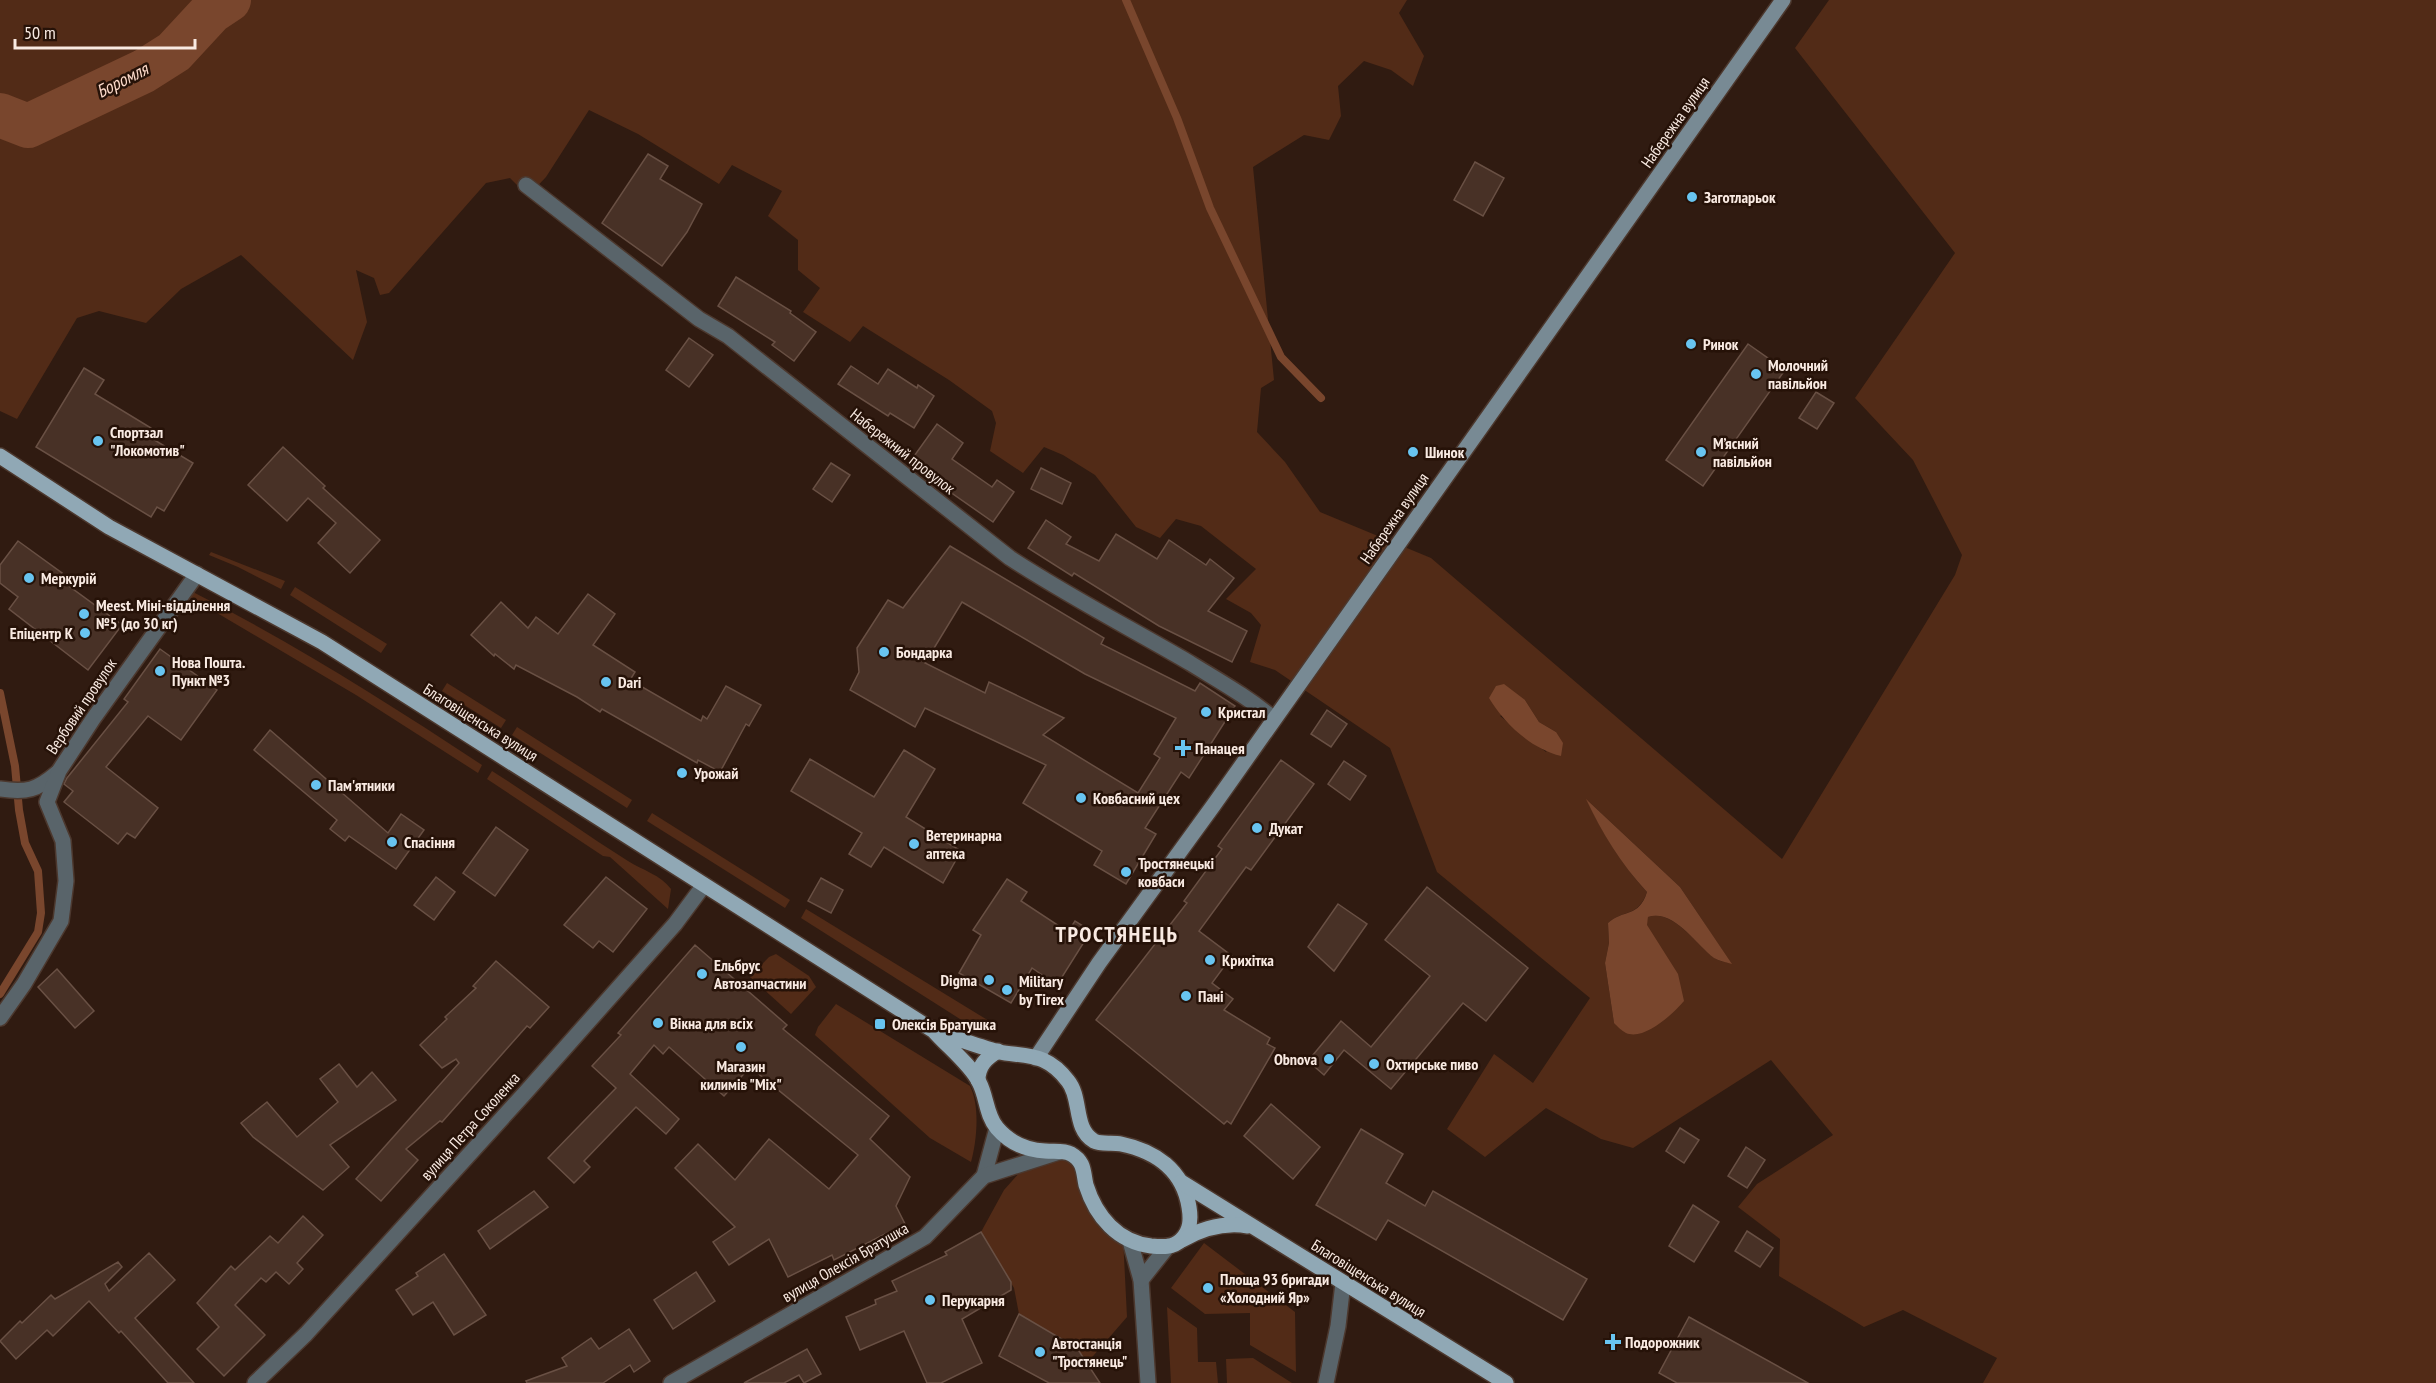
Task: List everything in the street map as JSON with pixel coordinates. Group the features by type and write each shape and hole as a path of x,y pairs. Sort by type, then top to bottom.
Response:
{"main road":[{"name":"Набережна вулиця","path":"1036,1058 1099,963 1783,0"},
{"name":"Благовіщенська вулиця","path":"0,456 109,527 322,642 934,1031 998,1052 1036,1058 1051,1065 1070,1083 1077,1099 1081,1123 1091,1139 1104,1143 1121,1144 1154,1154 1174,1172 1181,1182 1506,1383"},
{"name":"Благовіщенська вулиця","path":"934,1031 978,1080 990,1117 997,1128 1021,1146 1062,1152"},
{"path":"978,1080 979,1071 986,1059 998,1052"},
{"path":"1062,1152 1078,1160 1102,1219 1130,1241 1147,1245 1173,1244 1210,1227 1231,1224 1252,1226"},
{"path":"1173,1244 1188,1232 1190,1219 1188,1201 1181,1182"}],"street":[{"name":"Набережний провулок","path":"526,185 699,319 728,336 1010,558 1057,588 1244,696 1274,719"},
{"name":"Вербовий провулок","path":"0,1018 24,984 61,921 66,880 63,841 47,802 59,771 132,663 197,574"},
{"name":"Вербовий провулок","path":"12,790 42,786 59,771"},
{"name":"вулиця Петра Соколенка","path":"255,1383 306,1334 525,1093 675,924 704,885"},
{"path":"984,1176 997,1128"},
{"name":"вулиця Олексія Братушка","path":"671,1383 925,1237 984,1176 1062,1152"},
{"path":"1130,1241 1141,1280 1148,1383"},
{"path":"1141,1280 1173,1244"},
{"path":"1326,1383 1338,1326 1343,1283"}],"shaded area":[{"path":"0,0 1407,0 1399,13 1424,56 1413,86 1391,70 1364,61 1338,86 1341,116 1329,140 1304,135 1253,167 1274,380 1261,388 1257,432 1285,462 1320,512 1431,558 1782,859 1955,575 1962,555 1913,460 1855,398 1955,253 1795,48 1829,0 2436,0 2436,1383 1983,1383 1997,1358 1903,1310 1864,1327 1779,1276 1780,1239 1738,1207 1757,1184 1833,1135 1771,1060 1633,1148 1601,1139 1546,1108 1485,1157 1447,1129 1494,1054 1533,1083 1590,998 1437,872 1390,748 1275,670 1250,662 1261,625 1251,613 1226,599 1256,569 1201,526 1176,519 1160,538 1136,527 1095,475 1063,455 1044,447 1023,473 990,451 996,423 992,411 949,380 863,326 850,342 803,312 820,288 798,270 798,240 768,216 782,191 732,165 719,184 638,134 589,110 546,177 528,196 510,178 486,183 389,293 380,295 374,278 356,270 367,322 353,360 241,255 181,289 146,323 99,311 77,318 17,419 0,411","holes":["1525,700 1539,722 1556,732 1546,752 1500,716","1587,800 1680,887 1731,963 1713,957 1675,922 1657,916 1648,917 1646,925 1655,941 1614,1023 1605,963 1609,943 1608,923 1635,910 1647,892 1614,849"]},
{"path":"211,552 285,581 281,589 209,555"},
{"path":"295,587 387,644 381,653 290,595"},
{"path":"193,592 304,653 411,719 482,765 478,773 356,695 190,597"},
{"path":"447,683 506,720 501,728 442,691"},
{"path":"1504,684 1525,700 1539,722 1556,732 1563,743 1561,756 1539,748 1519,734 1502,717 1489,698 1496,686"},
{"path":"517,727 632,800 627,808 512,735"},
{"path":"492,771 628,861 662,880 671,889 668,909 610,857 603,856 487,779"},
{"path":"1586,799 1680,887 1732,964 1714,958 1684,929 1667,918 1648,917 1647,925 1678,974 1684,1001 1658,1025 1641,1033 1626,1033 1614,1023 1605,963 1609,943 1608,923 1635,910 1644,900 1647,892 1613,848"},
{"path":"652,813 790,900 785,908 647,821"},
{"path":"806,909 994,1026 982,1029 971,1026 801,918"},
{"path":"776,954 809,976 816,987 791,1014 750,977 769,957"},
{"path":"836,1004 970,1086 975,1103 976,1123 971,1162 930,1138 815,1035 818,1027"},
{"path":"1064,1152 1123,1237 1127,1317 1087,1363 1077,1348 1019,1314 1014,1288 981,1232 1004,1190 1029,1162"},
{"path":"1204,1243 1295,1312 1296,1372 1250,1345 1250,1313 1205,1314 1171,1288"},
{"path":"1167,1307 1197,1328 1198,1362 1216,1362 1218,1383 1171,1383"},
{"path":"1253,1358 1292,1383 1227,1383 1226,1359"}],"building":[{"path":"648,154 668,166 660,179 702,204 687,232 662,266 602,223"},
{"path":"1475,162 1504,178 1483,216 1454,200"},
{"path":"736,277 791,311 790,313 816,332 794,361 772,345 775,342 718,306"},
{"path":"689,338 713,355 689,387 666,370"},
{"path":"1748,344 1785,370 1703,486 1666,460"},
{"path":"851,366 878,384 888,369 934,396 914,428 890,413 888,416 838,384"},
{"name":"Спортзал \"Локомотив\"","path":"84,368 104,380 95,394 151,428 146,435 193,463 164,511 157,507 151,517 36,447"},
{"path":"1816,392 1834,403 1817,429 1799,418"},
{"path":"937,424 963,443 952,459 992,487 997,480 1014,492 993,522 943,487 945,483 912,459"},
{"path":"283,447 325,486 323,488 380,540 350,573 318,543 336,523 308,498 287,521 248,485"},
{"path":"831,463 850,475 832,502 813,489"},
{"path":"1041,468 1071,483 1062,504 1031,489"},
{"path":"1046,520 1071,537 1066,544 1099,561 1116,534 1157,559 1169,540 1206,565 1210,559 1234,578 1208,611 1247,631 1232,662 1159,626 1074,573 1072,576 1028,548"},
{"path":"18,541 62,573 58,578 122,625 88,670 9,609 18,597 0,583 0,565"},
{"path":"950,546 1104,638 1101,644 1195,691 1200,683 1235,706 1189,778 1181,772 1145,828 1156,834 1126,884 1094,865 1102,851 1023,803 1046,765 925,708 915,727 850,690 859,672 857,648 888,600 903,608","holes":["962,602 1085,674 1176,718 1154,754 1160,758 1138,793 1043,735 1064,718 989,682 985,693 925,663"]},
{"path":"588,594 615,614 593,645 635,672 630,680 701,721 703,716 707,719 726,686 761,705 749,726 746,724 720,772 698,760 697,763 602,709 600,712 577,697 516,665 514,669 495,654 494,656 471,635 501,602 528,628 536,617 558,634"},
{"path":"160,649 217,690 181,740 148,716 106,767 158,808 135,838 127,833 118,844 64,802 73,791 64,784 128,702 124,699"},
{"path":"1327,710 1347,724 1331,747 1311,734"},
{"path":"270,730 388,833 401,814 424,830 396,869 349,836 345,841 330,829 337,820 254,750"},
{"path":"904,750 935,769 906,817 961,851 943,883 884,847 871,867 849,854 862,833 791,791 810,759 874,797"},
{"path":"1281,760 1314,784 1251,870 1246,867 1199,931 1232,956 1212,983 1233,999 1224,1010 1270,1038 1267,1044 1275,1048 1231,1124 1227,1121 1224,1124 1096,1020 1187,903 1184,901 1222,849 1218,846"},
{"path":"1344,761 1366,776 1350,800 1328,784"},
{"path":"496,827 528,850 495,896 463,873"},
{"path":"436,877 455,892 434,920 414,905"},
{"path":"606,877 647,909 613,952 599,941 593,948 564,925"},
{"path":"821,878 843,890 831,913 808,901"},
{"path":"1007,879 1027,892 1021,901 1068,932 1075,921 1091,931 1057,985 1032,968 1011,1003 959,973 981,935 973,930"},
{"path":"1427,887 1528,968 1486,1021 1463,1003 1391,1089 1344,1050 1324,1075 1308,1061 1341,1021 1371,1047 1430,976 1385,940"},
{"path":"1338,904 1367,924 1334,971 1308,947"},
{"path":"695,945 787,1025 783,1029 889,1116 870,1139 910,1177 896,1206 905,1224 834,1260 832,1255 788,1277 769,1239 729,1265 713,1242 735,1227 675,1168 698,1144 735,1180 769,1139 829,1189 858,1155 750,1067 724,1096 669,1047 663,1054 654,1045 630,1074 679,1119 666,1134 636,1107 584,1161 590,1167 574,1183 548,1158 616,1088 592,1066 621,1035 618,1033"},
{"path":"496,961 549,1007 530,1028 527,1026 442,1122 440,1121 406,1149 418,1160 381,1201 356,1179 459,1063 456,1059 442,1068 420,1045 476,988 473,986"},
{"path":"57,969 94,1011 75,1028 38,987"},
{"path":"339,1064 357,1087 372,1072 396,1100 330,1145 349,1167 323,1190 253,1137 241,1123 267,1102 297,1137 338,1102 320,1079"},
{"path":"1271,1104 1320,1147 1293,1179 1244,1136"},
{"path":"1680,1128 1699,1140 1684,1163 1666,1151"},
{"path":"1361,1129 1403,1154 1386,1183 1425,1206 1433,1191 1587,1279 1563,1320 1388,1220 1376,1240 1316,1205"},
{"path":"1746,1147 1765,1160 1747,1188 1728,1176"},
{"path":"534,1191 548,1207 490,1249 478,1231"},
{"path":"1693,1205 1719,1222 1694,1262 1669,1246"},
{"path":"303,1216 323,1235 297,1263 303,1269 289,1284 276,1272 266,1282 261,1278 235,1305 265,1335 224,1376 197,1349 219,1327 197,1303 231,1266 235,1270 270,1236 278,1243"},
{"path":"1747,1231 1773,1248 1760,1267 1735,1251"},
{"path":"981,1232 1011,1282 1011,1290 962,1319 982,1363 941,1383 927,1383 904,1331 860,1350 846,1317 876,1304 875,1300 897,1291 892,1281 947,1255 945,1252"},
{"path":"149,1253 175,1280 135,1318 194,1383 168,1383 121,1331 119,1333 89,1301 53,1336 47,1330 16,1359 0,1341 51,1295 55,1299 118,1262 122,1267 105,1284 109,1291"},
{"path":"444,1254 486,1315 454,1335 433,1302 413,1315 396,1290 418,1276 416,1273"},
{"path":"696,1272 715,1301 673,1329 654,1300"},
{"name":"Автостанція \"Тростянець\"","path":"1019,1314 1077,1348 1100,1383 1049,1383 999,1356"},
{"path":"1689,1317 1808,1383 1677,1383 1659,1373"},
{"path":"629,1329 650,1361 634,1372 630,1365 603,1383 527,1383 526,1381 567,1366 562,1358 591,1338 599,1349"},
{"path":"807,1349 821,1374 804,1383 799,1375 784,1383 744,1383"}],"waterway":[{"name":"Боромля","path":"0,115 28,126 144,71 174,52 211,12 229,0"},
{"path":"1126,0 1177,118 1210,208 1281,357 1321,398"},
{"path":"0,693 15,766 25,843 38,871 41,913 38,932 0,994"}],"place":[{"name":"Заготларьок","path":"1692,197"},
{"name":"Ринок","path":"1691,344"},
{"name":"Молочний павільйон","path":"1756,374"},
{"name":"Спортзал \"Локомотив\"","path":"98,441"},
{"name":"Шинок","path":"1413,452"},
{"name":"М’ясний павільйон","path":"1701,452"},
{"name":"Меркурій","path":"29,578"},
{"name":"Meest. Міні-відділення №5 (до 30 кг)","path":"84,614"},
{"name":"Епіцентр К","path":"85,633"},
{"name":"Бондарка","path":"884,652"},
{"name":"Нова Пошта. Пункт №3","path":"160,671"},
{"name":"Dari","path":"606,682"},
{"name":"Кристал","path":"1206,712"},
{"name":"Панацея","path":"1183,748"},
{"name":"Урожай","path":"682,773"},
{"name":"Пам'ятники","path":"316,785"},
{"name":"Ковбасний цех","path":"1081,798"},
{"name":"Дукат","path":"1257,828"},
{"name":"Спасіння","path":"392,842"},
{"name":"Ветеринарна аптека","path":"914,844"},
{"name":"Тростянецькі ковбаси","path":"1126,872"},
{"name":"Крихітка","path":"1210,960"},
{"name":"Ельбрус Автозапчастини","path":"702,974"},
{"name":"Digma","path":"989,980"},
{"name":"Military by Tirex","path":"1007,990"},
{"name":"Пані","path":"1186,996"},
{"name":"Вікна для всіх","path":"658,1023"},
{"name":"Олексія Братушка","path":"880,1024"},
{"name":"Магазин килимів \"Mix\"","path":"741,1047"},
{"name":"Obnova","path":"1329,1059"},
{"name":"Охтирське пиво","path":"1374,1064"},
{"name":"Площа 93 бригади «Холодний Яр»","path":"1208,1288"},
{"name":"Перукарня","path":"930,1300"},
{"name":"Подорожник","path":"1613,1342"},
{"name":"Автостанція \"Тростянець\"","path":"1040,1352"}],"district":[{"name":"ТРОСТЯНЕЦЬ","path":"1117,934"}]}
